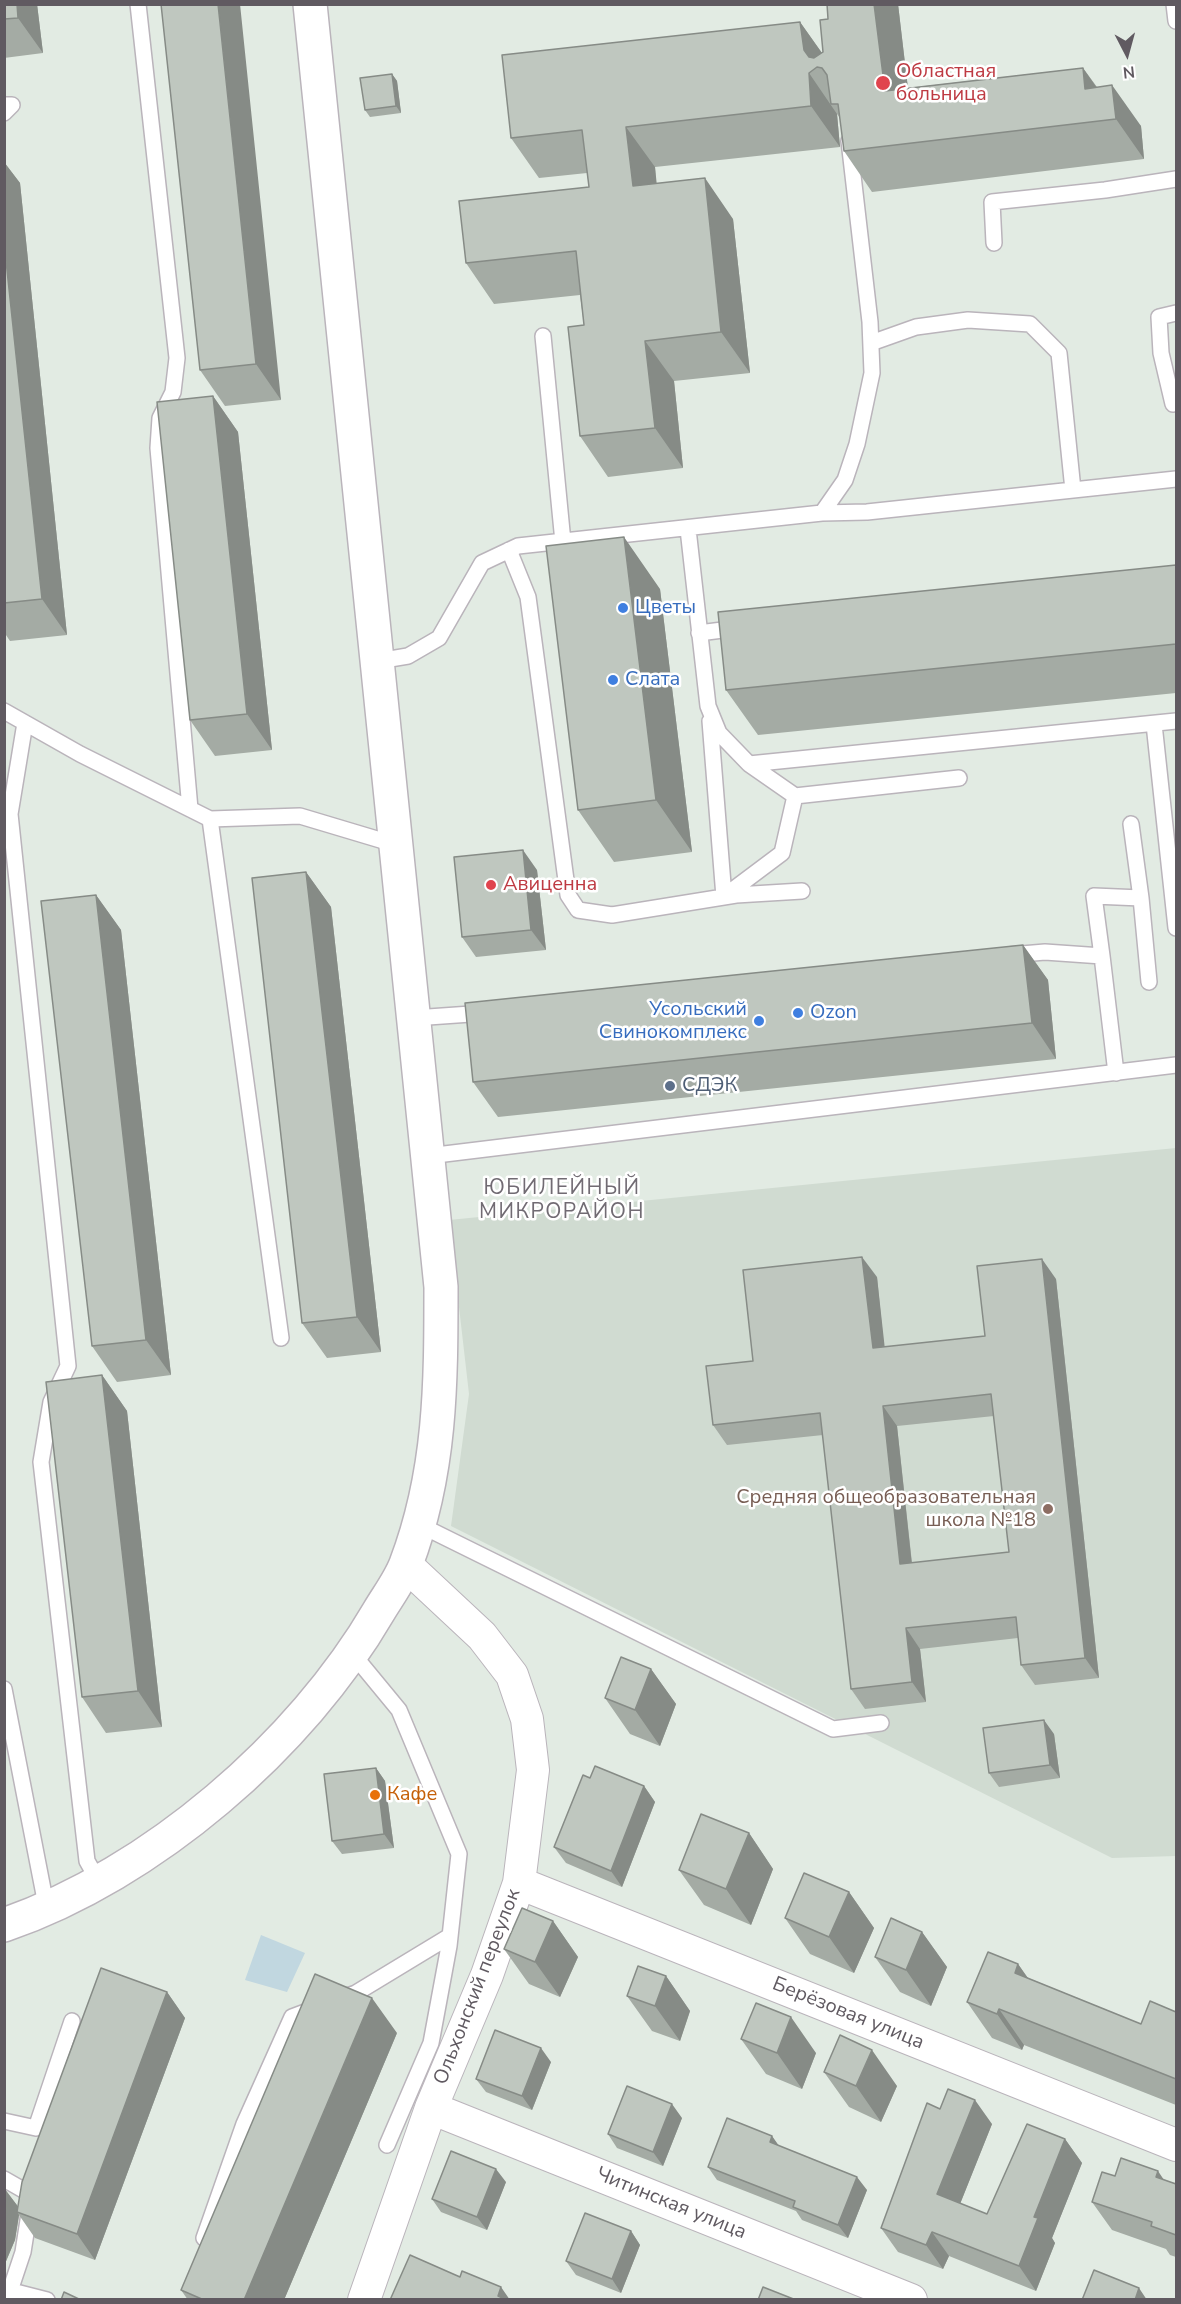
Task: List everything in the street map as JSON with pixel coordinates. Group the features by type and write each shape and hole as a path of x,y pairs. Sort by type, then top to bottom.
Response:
{"street":[{"path":"4,1925 47,1910 116,1874 203,1812 294,1726 352,1653 406,1565 430,1484 441,1394 441,1287 310,4"},
{"name":"Ольхонский переулок","path":"364,2300 431,2108 487,1975 519,1883 534,1770 527,1719 512,1675 482,1636 406,1565"},
{"name":"Берёзовая улица","path":"519,1883 1176,2145"},
{"name":"Читинская улица","path":"431,2108 911,2300"}],"lane":[{"path":"138,4 177,358 173,392 160,418 158,448 190,809"},
{"path":"1174,4 1176,21"},
{"path":"4,105 12,105 4,113"},
{"path":"822,513 845,480 857,444 872,374 871,343 847,129"},
{"path":"994,243 992,202 1105,190 1176,179"},
{"path":"1173,404 1161,353 1159,317 1176,313"},
{"path":"871,343 916,327 968,320 1030,324 1059,353 1073,490"},
{"path":"543,336 563,542"},
{"path":"378,662 408,656 439,639 482,563 518,546 822,513 867,512 1176,479"},
{"path":"688,529 708,706 724,897"},
{"path":"509,550 528,597 568,895 579,910 612,915 724,897 802,891"},
{"path":"699,633 757,626"},
{"path":"708,706 719,733 748,764 795,796 960,778"},
{"path":"4,711 210,819 300,816 397,845"},
{"path":"748,764 1176,722"},
{"path":"25,723 10,814 68,1366 51,1402 41,1462 87,1861 99,1882"},
{"path":"1154,724 1176,928"},
{"path":"724,897 782,854 795,796"},
{"path":"210,819 280,1338"},
{"path":"1131,824 1149,982"},
{"path":"1116,1072 1094,896 1141,898"},
{"path":"991,957 1045,952 1102,956"},
{"path":"414,1018 503,1011"},
{"path":"428,1156 1176,1065"},
{"path":"418,1524 833,1729 881,1723"},
{"path":"352,1653 399,1710 459,1854 450,1936 432,2043 387,2145"},
{"path":"4,1689 47,1910"},
{"path":"201,2246 244,2124 292,2017 356,1993 450,1936"},
{"path":"4,2121 36,2128 72,2021"},
{"path":"4,2179 32,2195 23,2252 7,2293 47,2300"}],"shaded area":[{"path":"1176,1148 1176,1856 1112,1858 451,1526 469,1394 449,1220"},
{"path":"261,1935 305,1953 287,1992 245,1980"}],"building":[{"path":"4,4 17,4 18,18 4,19"},
{"path":"161,4 218,4 256,364 200,370"},
{"path":"827,4 874,4 885,91 1083,68 1085,89 1112,85 1116,119 844,151 838,104 831,104 827,75 822,68 817,67 809,73 811,106 626,127 633,186 705,178 721,332 645,341 655,428 580,436 568,327 584,325 576,251 466,263 459,201 589,187 582,130 511,138 502,55 800,22 804,50 809,57 814,58 823,52 820,20 828,19"},
{"path":"392,74 396,106 365,110 360,78"},
{"path":"4,242 42,599 4,603"},
{"path":"213,396 247,714 190,720 157,402"},
{"path":"624,537 656,800 578,810 546,546"},
{"path":"1176,565 1176,644 726,690 718,612"},
{"path":"523,850 531,930 462,937 454,857"},
{"path":"306,872 357,1317 302,1323 252,878"},
{"path":"96,895 146,1340 92,1346 41,901"},
{"path":"1023,945 1032,1023 473,1082 465,1003"},
{"name":"Средняя общеобразовательная школа №18","path":"862,1257 873,1348 985,1336 977,1266 1042,1259 1085,1658 1021,1665 1016,1617 906,1628 912,1682 851,1689 820,1413 713,1425 706,1366 753,1361 743,1270","holes":["991,1394 1009,1552 900,1564 883,1406"]},
{"path":"102,1375 138,1691 82,1697 46,1382"},
{"path":"621,1657 651,1669 635,1710 605,1698"},
{"path":"1044,1720 1050,1765 989,1773 983,1728"},
{"path":"595,1766 644,1786 611,1871 554,1847 583,1775 590,1778"},
{"path":"376,1768 384,1834 332,1841 324,1774"},
{"path":"701,1814 749,1833 726,1889 679,1870"},
{"path":"804,1873 849,1892 829,1937 785,1918"},
{"path":"522,1908 553,1921 535,1962 504,1949"},
{"path":"891,1918 922,1932 906,1970 875,1957"},
{"path":"988,1952 1018,1964 1015,1973 1141,2024 1150,2001 1176,2012 1176,2079 999,2009 997,2014 967,2002"},
{"path":"638,1966 666,1976 655,2006 627,1996"},
{"path":"101,1968 167,1992 77,2234 17,2212 22,2182"},
{"path":"315,1974 372,1998 244,2300 204,2300 181,2290"},
{"path":"756,2003 791,2017 777,2053 741,2039"},
{"path":"495,2030 541,2048 522,2096 476,2079"},
{"path":"840,2035 872,2050 856,2086 824,2072"},
{"path":"627,2086 672,2104 653,2152 608,2134"},
{"path":"948,2089 975,2100 937,2194 987,2214 1027,2124 1065,2139 1034,2217 1038,2218 1019,2266 932,2232 926,2245 881,2228 927,2103 940,2109"},
{"path":"727,2118 772,2136 770,2142 857,2177 838,2225 793,2207 795,2201 708,2167"},
{"path":"451,2151 496,2169 477,2217 432,2199"},
{"path":"1121,2158 1158,2171 1156,2177 1176,2184 1176,2235 1151,2226 1152,2222 1092,2202 1102,2172 1115,2176"},
{"path":"585,2213 631,2231 612,2279 566,2261"},
{"path":"410,2255 460,2277 462,2271 501,2287 498,2296 507,2300 390,2300"},
{"path":"1094,2270 1139,2288 1135,2300 1082,2300"},
{"path":"763,2287 796,2300 758,2300"},
{"path":"64,2292 81,2300 61,2300"}],"place":[{"name":"Областная больница","path":"883,83"},
{"name":"Цветы","path":"623,608"},
{"name":"Слата","path":"613,680"},
{"name":"Авиценна","path":"491,885"},
{"name":"Ozon","path":"798,1013"},
{"name":"Усольский Свинокомплекс","path":"759,1021"},
{"name":"СДЭК","path":"670,1086"},
{"name":"Средняя общеобразовательная школа №18","path":"1048,1509"},
{"name":"Кафе","path":"375,1795"}],"district":[{"name":"ЮБИЛЕЙНЫЙ МИКРОРАЙОН","path":"562,1201"}]}
